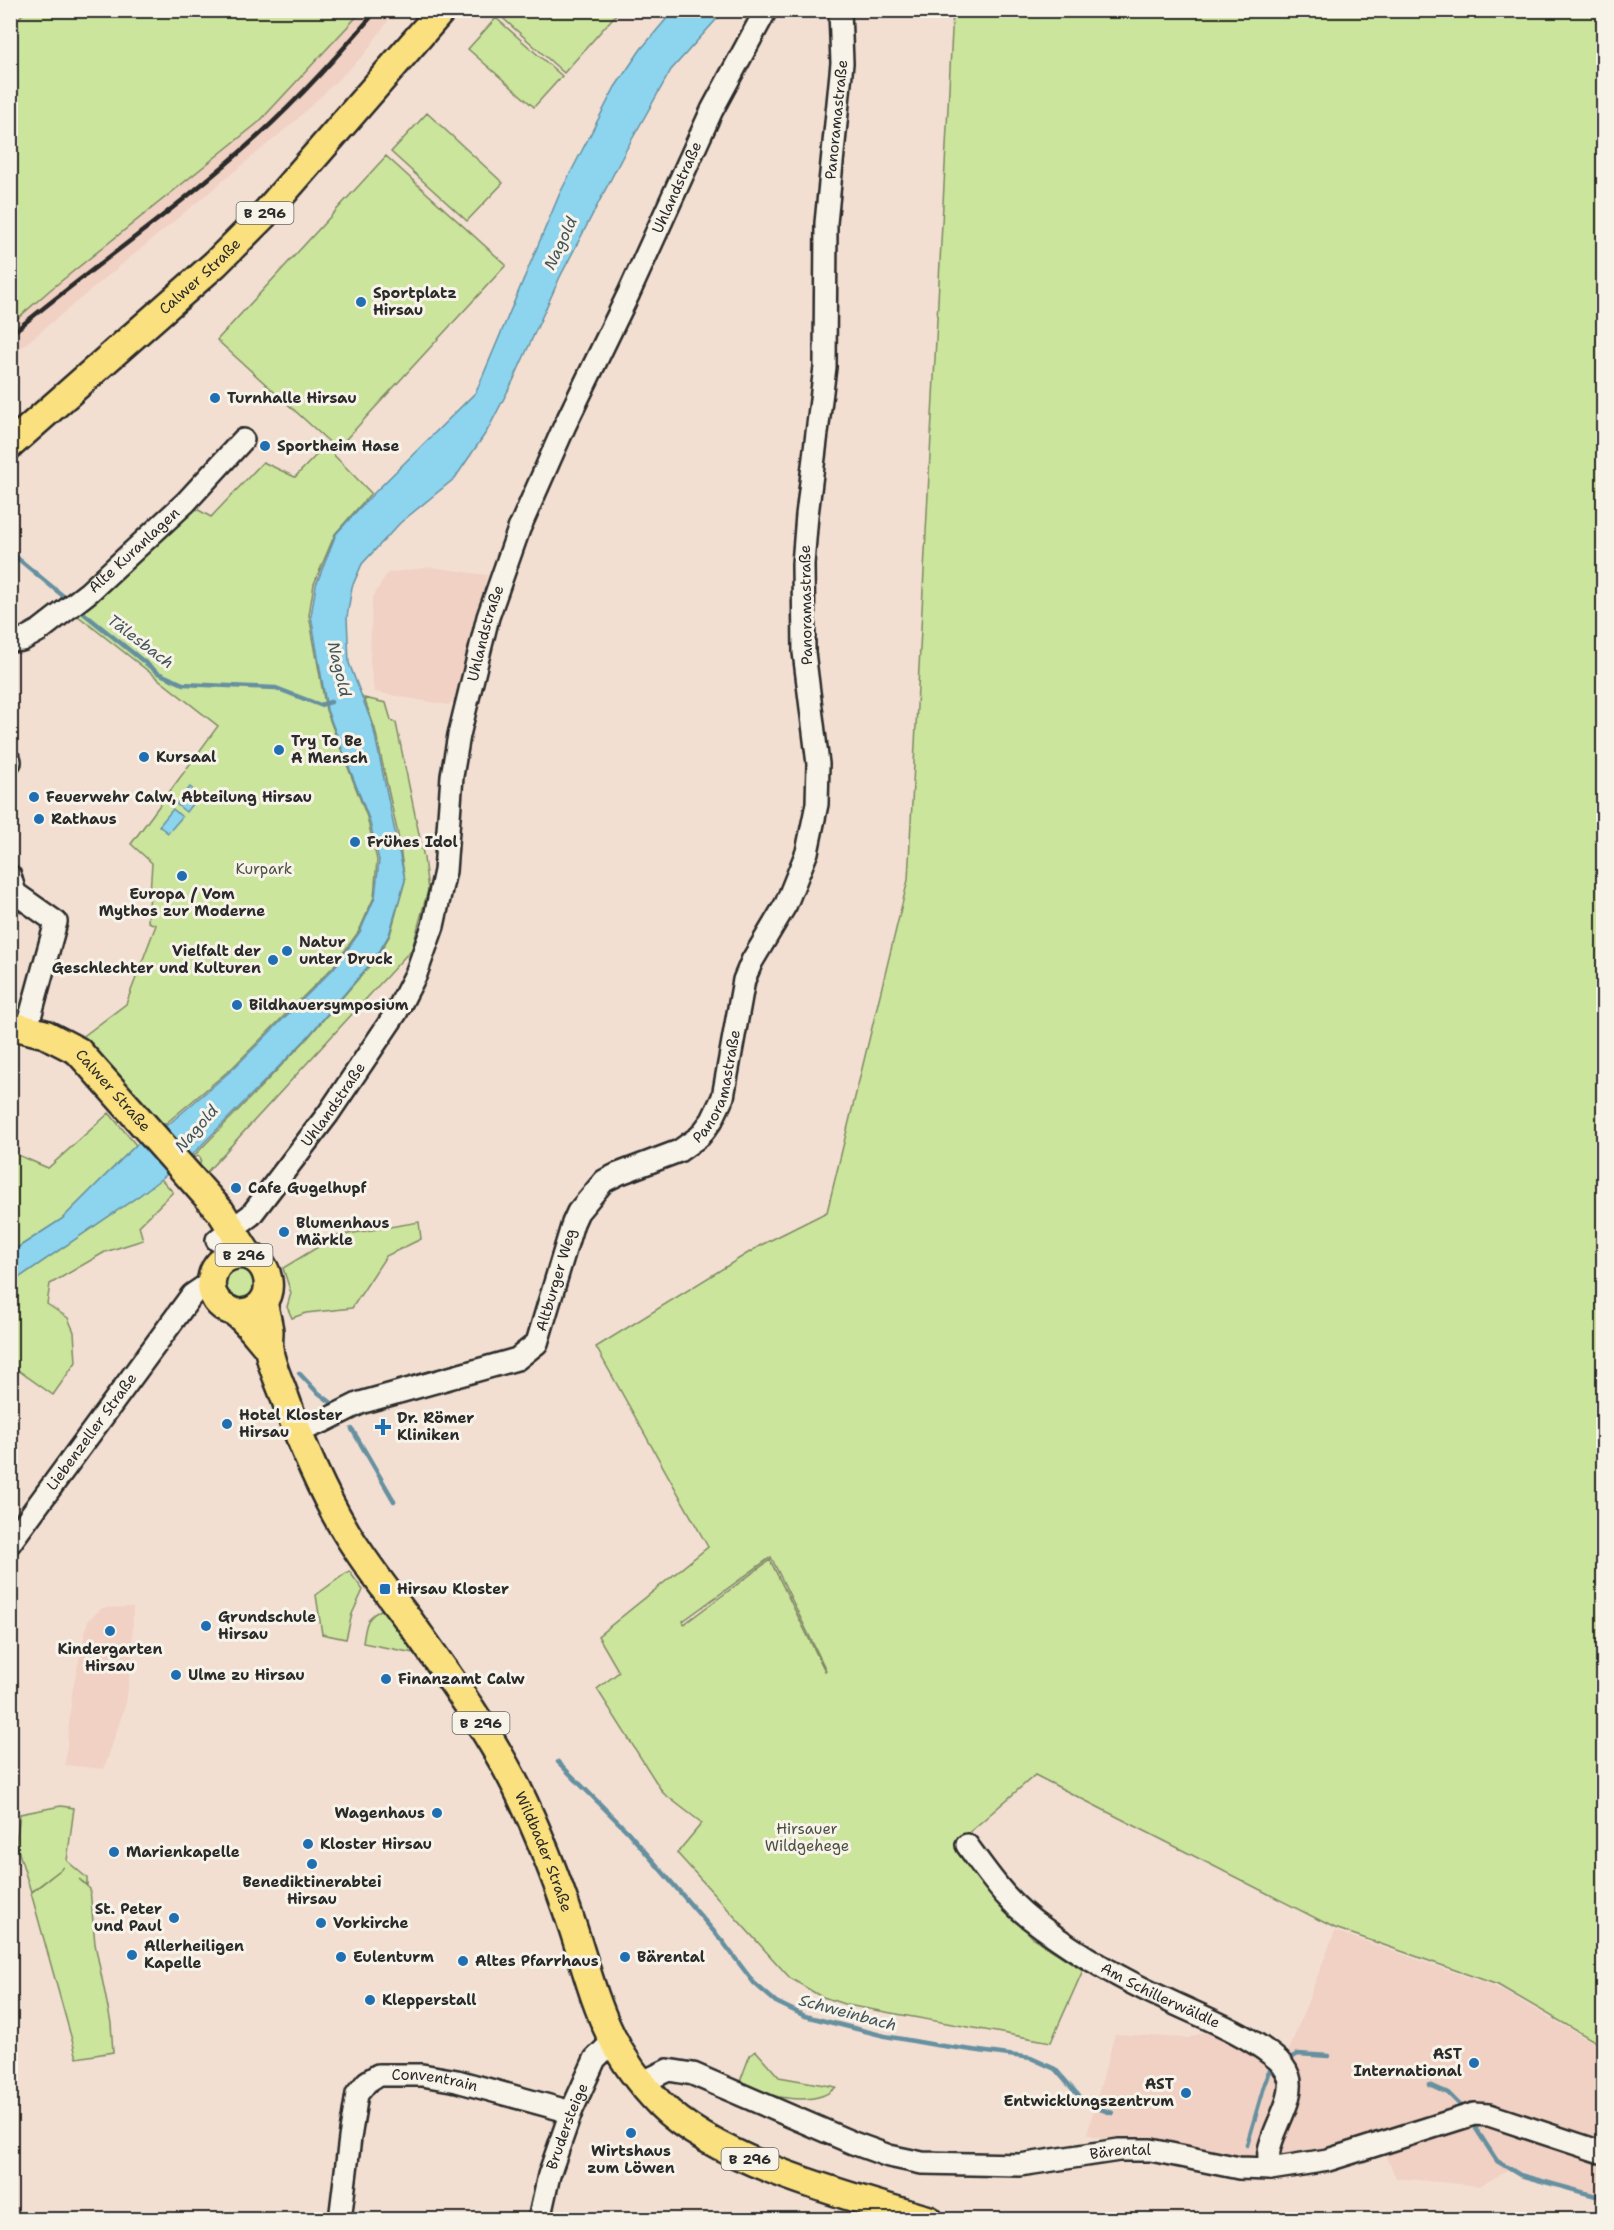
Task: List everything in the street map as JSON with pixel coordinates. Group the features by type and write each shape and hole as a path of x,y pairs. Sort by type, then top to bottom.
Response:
{"main road":[{"name":"Calwer Straße","path":"10,445 215,264 263,216 442,10"},
{"name":"Calwer Straße","path":"19,1027 54,1038 78,1051 106,1081 196,1184 211,1218 220,1254"},
{"name":"B 296","path":"229,1310 214,1296 220,1254 249,1256 256,1259 267,1272 269,1287 263,1302"},
{"name":"Wildbader Straße","path":"263,1302 269,1349 297,1432 321,1486 346,1532 458,1689 515,1784 546,1853 572,1925 599,2012 612,2042 624,2061 662,2106 692,2129 732,2151 781,2172 929,2220"},
{"path":"229,1310 251,1311 263,1302"},
{"name":"Wildbader Straße","path":"229,1310 269,1349"}],"street":[{"name":"Uhlandstraße","path":"220,1254 328,1114 396,1013 416,974 433,926 445,871 451,786 459,735 488,616 519,529 564,424 630,293 712,110 766,10"},
{"name":"Panoramastraße","path":"667,1157 700,1136 712,1120 723,1097 744,980 799,876 807,852 817,804 818,764 804,652 803,564 825,367 826,223 842,63 840,10"},
{"name":"Alte Kuranlagen","path":"10,641 22,640 65,612 186,502 243,440"},
{"path":"10,876 15,892 56,922 19,1027"},
{"name":"Altburger Weg","path":"297,1432 360,1403 517,1359 537,1343 578,1212 604,1182 618,1174 667,1157"},
{"name":"Liebenzeller Straße","path":"10,1543 173,1322 220,1254"},
{"path":"173,1322 198,1311 229,1310"},
{"name":"Am Schillerwäldle","path":"967,1845 1003,1895 1046,1930 1162,1998 1227,2029 1280,2063 1290,2080 1290,2091 1269,2151 1270,2169"},
{"name":"Brudersteige","path":"540,2220 549,2175 571,2112 595,2059 612,2042"},
{"name":"Bärental","path":"641,2083 668,2070 693,2074 853,2143 890,2156 922,2163 1020,2165 1119,2150 1151,2150 1239,2168 1270,2169 1328,2160 1468,2115 1489,2115 1604,2153"},
{"name":"Conventrain","path":"340,2220 357,2094 367,2082 378,2075 422,2075 457,2081 571,2112"}],"shaded area":[{"path":"362,11 395,11 364,55 293,123 11,356 11,324 259,122"},
{"path":"431,567 487,575 458,696 448,705 374,692 370,661 372,599 387,573"},
{"path":"133,1607 132,1654 126,1703 104,1769 65,1765 72,1692 88,1620 102,1608"},
{"path":"1335,1931 1496,1987 1603,2048 1603,2192 1595,2195 1511,2169 1480,2186 1396,2178 1379,2139 1343,2151 1248,2161 1113,2142 1087,2134 1115,2034 1188,2038 1216,2028 1281,2071"}],"green space":[{"path":"28,10 362,11 259,122 11,324 11,24"},
{"path":"497,11 619,11 564,73"},
{"name":"Hirsauer Wildgehege","path":"953,11 1603,11 1603,2046 1498,1985 1335,1928 1035,1775 956,1844 993,1895 1033,1938 1083,1970 1051,2042 847,2005 820,1996 790,1978 677,1853 702,1823 663,1793 597,1689 619,1672 598,1636 708,1547 596,1347 761,1245 827,1212 908,880","holes":["771,1557 826,1670 770,1560 684,1624 683,1621"]},
{"path":"496,18 562,76 534,107 468,49"},
{"path":"427,113 503,183 467,221 391,152"},
{"name":"Sportplatz Hirsau","path":"386,156 506,265 337,449 217,340"},
{"name":"Kurpark","path":"325,446 371,493 335,534 314,584 309,615 326,710 367,817 377,860 374,897 359,931 333,967 233,1067 164,1125 115,1070 81,1038 126,1004 156,925 148,922 152,863 131,844 218,726 78,616 193,507 211,517 263,462 295,477"},
{"path":"364,698 386,703 391,720 396,723 424,858 428,890 412,949 205,1174 199,1167 201,1159 199,1156 192,1158 306,1040 377,957 390,935 405,881 398,835 375,729"},
{"path":"109,1113 136,1145 62,1219 11,1252 11,1152 48,1168"},
{"path":"160,1178 173,1192 139,1226 143,1240 105,1252 50,1284 47,1304 68,1318 74,1332 76,1362 53,1395 11,1365 11,1283 140,1195"},
{"path":"419,1222 421,1239 386,1256 352,1308 306,1313 292,1318 287,1307 291,1293 283,1268 336,1236"},
{"path":"241,1266 255,1273 255,1294 241,1300 229,1293 224,1283 229,1274"},
{"path":"349,1571 363,1590 352,1614 346,1639 322,1634 316,1595"},
{"path":"383,1609 419,1654 363,1643 366,1626 370,1619"},
{"path":"61,1806 74,1808 67,1861 87,1878 87,1885 79,1879 90,1889 95,1944 111,2023 113,2052 77,2058 31,1893 64,1867 31,1892 16,1843 20,1814"},
{"path":"756,2051 779,2077 836,2087 816,2098 803,2099 762,2093 739,2084 750,2055"}],"water":[{"name":"Nagold","path":"673,11 724,11 671,70 626,150 560,277 513,381 487,431 455,478 400,523 362,564 352,587 347,617 349,663 373,726 405,880 389,935 376,957 305,1040 191,1156 140,1195 11,1283 11,1252 62,1219 136,1145 170,1123 234,1068 334,968 360,932 375,897 379,860 369,819 327,710 311,616 316,585 336,534 364,503 476,392 560,193 615,87 641,49"},
{"path":"190,787 199,795 186,812 176,804"},
{"path":"173,809 182,817 168,833 159,826"}],"waterway":[{"name":"Tälesbach","path":"10,552 68,600"},
{"name":"Tälesbach","path":"77,608 158,673 183,684 276,688 320,705 331,702"},
{"name":"Schweinbach","path":"299,1373 316,1391 337,1407"},
{"name":"Schweinbach","path":"352,1429 394,1501"},
{"name":"Schweinbach","path":"558,1762 628,1832 723,1942 754,1983 776,2002 805,2016 885,2036 1031,2058 1055,2069 1086,2104 1112,2113"},
{"name":"Schweinbach","path":"1285,2061 1298,2054 1329,2056"},
{"name":"Schweinbach","path":"1247,2145 1268,2073 1275,2066"},
{"name":"Schweinbach","path":"1430,2085 1448,2093 1465,2110"},
{"name":"Schweinbach","path":"1471,2121 1497,2161 1520,2175 1596,2196 1604,2194"}],"railway":[{"path":"10,335 167,212 258,136 305,91 377,10"}],"place":[{"name":"Sportplatz Hirsau","path":"361,302"},
{"name":"Turnhalle Hirsau","path":"215,398"},
{"name":"Sportheim Hase","path":"265,446"},
{"name":"Try To Be A Mensch","path":"279,750"},
{"name":"Kursaal","path":"144,757"},
{"name":"Feuerwehr Calw, Abteilung Hirsau","path":"34,797"},
{"name":"Rathaus","path":"39,819"},
{"name":"Frühes Idol","path":"355,842"},
{"name":"Europa / Vom Mythos zur Moderne","path":"182,876"},
{"name":"Natur unter Druck","path":"287,951"},
{"name":"Vielfalt der Geschlechter und Kulturen","path":"273,960"},
{"name":"Bildhauersymposium","path":"237,1005"},
{"name":"Cafe Gugelhupf","path":"236,1188"},
{"name":"Blumenhaus Märkle","path":"284,1232"},
{"name":"Hotel Kloster Hirsau","path":"227,1424"},
{"name":"Dr. Römer Kliniken","path":"383,1427"},
{"name":"Hirsau Kloster","path":"385,1589"},
{"name":"Grundschule Hirsau","path":"206,1626"},
{"name":"Kindergarten Hirsau","path":"110,1631"},
{"name":"Ulme zu Hirsau","path":"176,1675"},
{"name":"Finanzamt Calw","path":"386,1679"},
{"name":"Wagenhaus","path":"437,1813"},
{"name":"Kloster Hirsau","path":"308,1844"},
{"name":"Marienkapelle","path":"114,1852"},
{"name":"Benediktinerabtei Hirsau","path":"312,1864"},
{"name":"St. Peter und Paul","path":"174,1918"},
{"name":"Vorkirche","path":"321,1923"},
{"name":"Allerheiligen Kapelle","path":"132,1955"},
{"name":"Eulenturm","path":"341,1957"},
{"name":"Bärental","path":"625,1957"},
{"name":"Altes Pfarrhaus","path":"463,1961"},
{"name":"Klepperstall","path":"370,2000"},
{"name":"AST International","path":"1474,2063"},
{"name":"AST Entwicklungszentrum","path":"1186,2093"},
{"name":"Wirtshaus zum Löwen","path":"631,2133"}]}
